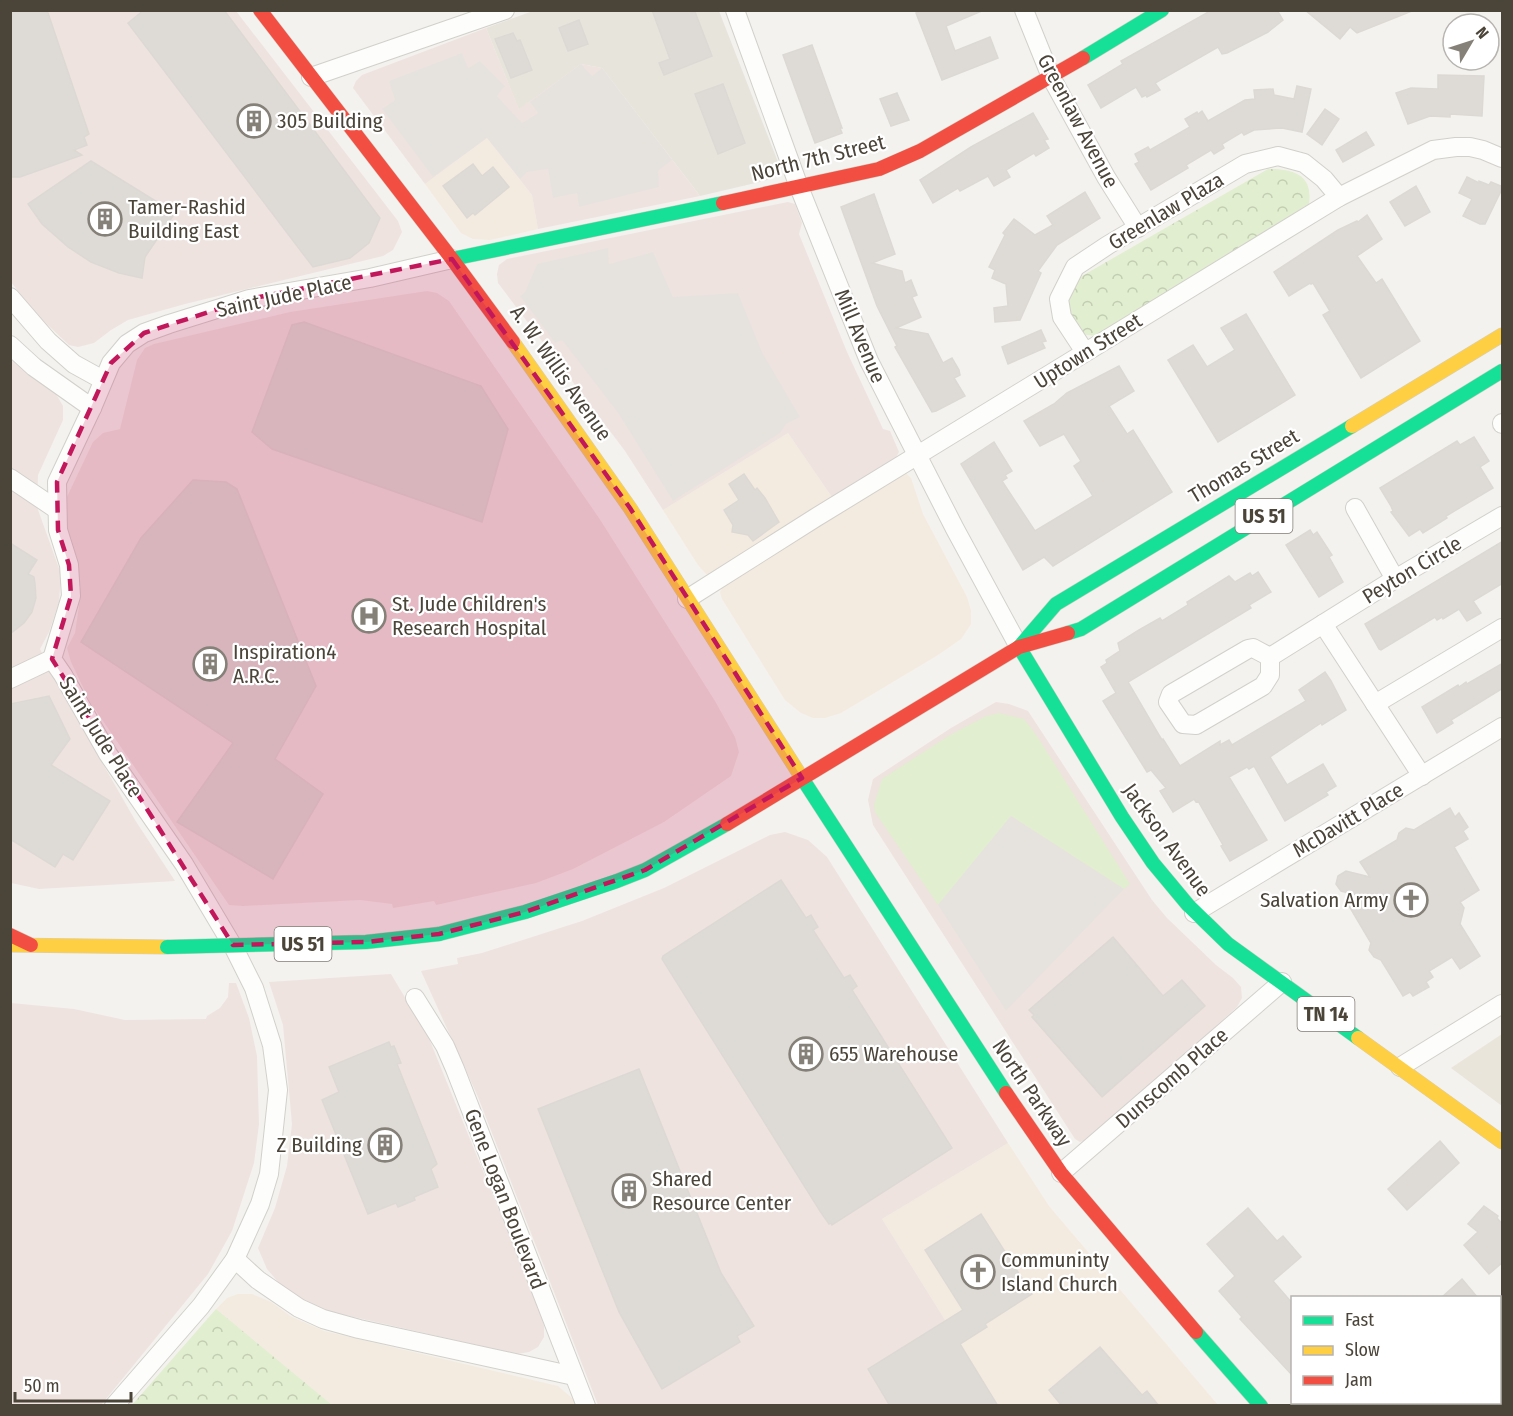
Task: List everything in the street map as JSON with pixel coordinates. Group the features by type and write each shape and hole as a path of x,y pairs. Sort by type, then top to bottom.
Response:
{"main road":[{"name":"A. W. Willis Avenue","path":"260,10 452,259 546,386 630,508 802,778"},
{"name":"North 7th Street","path":"452,259 879,169 920,151 1051,77 1162,10"},
{"name":"Thomas Street","path":"1019,647 1056,604 1503,335"},
{"name":"Thomas Street","path":"802,778 1019,647 1080,629 1503,371"},
{"name":"Jackson Avenue","path":"1019,647 1117,809 1160,873 1194,913 1228,944 1503,1142"},
{"name":"US 51","path":"10,945 167,947 366,942 439,934 525,912 645,870 696,843 802,778"},
{"name":"North Parkway","path":"802,778 971,1041 1061,1173 1261,1406"},
{"path":"10,934 31,945"}],"street":[{"path":"310,77 505,10"},
{"name":"Mill Avenue","path":"735,10 799,187 869,361 1019,647"},
{"name":"Greenlaw Avenue","path":"1024,10 1051,77 1106,177 1138,228"},
{"name":"Uptown Street","path":"687,600 1085,352 1339,198 1433,150 1470,147 1503,158"},
{"name":"Greenlaw Plaza","path":"1085,352 1062,317 1059,299 1064,285 1075,267 1138,228 1245,164 1278,156 1304,162 1324,179 1339,198"},
{"name":"Saint Jude Place","path":"114,1406 201,1306 236,1259 260,1204 268,1174 278,1090 272,1045 254,988 234,948 184,864 108,754 52,659 71,596 69,565 59,534 56,509 57,482 111,363 127,344 144,333 249,299 370,278 452,259"},
{"path":"10,297 48,341 74,364 103,380"},
{"path":"10,345 34,367 92,408"},
{"path":"10,478 56,509"},
{"path":"1355,508 1395,579"},
{"name":"Peyton Circle","path":"1270,657 1395,579 1503,516"},
{"path":"1323,624 1422,776"},
{"path":"1375,704 1503,628"},
{"path":"1253,648 1270,657 1270,675 1263,686 1196,725 1183,724 1168,702 1171,694 1248,649 1253,648"},
{"path":"10,679 52,659"},
{"name":"McDavitt Place","path":"1194,913 1503,727"},
{"name":"Dunscomb Place","path":"1061,1173 1282,982"},
{"name":"Gene Logan Boulevard","path":"416,998 445,1046 455,1069 586,1406"},
{"path":"1400,1067 1503,1004"},
{"path":"236,1259 258,1280 298,1308 323,1319 574,1376"}],"highlighted area":[{"path":"452,259 630,508 802,778 645,870 525,912 439,934 366,942 233,945 52,659 71,596 69,565 58,530 57,482 111,363 144,333 249,299"}],"shaded area":[{"path":"11,11 236,11 398,221 402,232 393,250 383,256 128,320 94,343 78,347 69,345 34,312 11,282"},
{"path":"533,11 719,11 778,162 778,170 772,179 700,196 602,68 581,64 519,110 486,28"},
{"path":"486,28 519,109 581,64 602,68 700,196 538,229 532,195 487,138 425,184 353,88 362,75"},
{"path":"462,53 468,68 480,61 505,86 497,96 522,123 538,113 530,102 581,64 592,76 602,68 672,160 658,171 659,187 579,207 577,193 553,198 548,169 527,172 520,179 487,138 433,177 382,109 395,100 389,81"},
{"path":"487,138 532,195 538,229 490,240 473,239 461,233 425,184"},
{"path":"788,202 795,204 802,223 799,234 847,352 883,429 890,431 899,452 894,461 834,500 788,433 663,510 625,451 498,283 499,265 507,259"},
{"path":"608,248 609,264 653,252 673,297 738,293 762,352 800,417 786,424 780,433 673,501 618,413 562,340 555,343 520,296 525,292 537,264"},
{"name":"St. Jude Children's Research Hospital","path":"427,291 437,293 449,301 599,518 715,701 735,737 739,752 731,776 664,822 573,869 536,883 436,905 434,901 393,908 392,904 360,900 229,905 90,702 71,662 67,648 75,633 80,599 77,558 65,526 66,499 93,442 103,433 120,429 137,360 145,348 290,312"},
{"path":"10,354 56,394 63,406 63,420 38,475 37,507 61,574 59,602 49,632 40,649 61,691 135,820 175,881 39,889 11,883"},
{"path":"788,433 834,500 715,576 706,574 663,510"},
{"path":"907,474 911,478 923,514 967,597 971,611 971,624 961,639 938,655 841,713 825,718 813,718 801,713 785,700 722,599 720,592 724,584 898,476"},
{"path":"996,702 1028,711 1152,900 1167,918 1241,987 1242,998 1237,1007 1091,1139 1080,1142 1075,1139 873,825 868,800 873,779 951,728"},
{"path":"1011,816 1124,889 1006,1011 938,905"},
{"path":"785,832 808,840 827,857 1008,1143 882,1219 998,1405 598,1405 478,1097 421,971 458,964 457,958 482,953 582,921 664,888 770,835"},
{"path":"391,974 428,1036 538,1306 544,1326 544,1337 538,1347 529,1352 517,1354 332,1312 304,1302 279,1283 267,1269 258,1248 275,1208 287,1166 292,1124 283,1025 269,982"},
{"path":"229,983 236,983 249,1018 257,1056 259,1124 254,1163 232,1231 208,1274 101,1405 11,1405 11,1003 74,1009 125,1020 206,1019 220,1008 228,997"},
{"path":"1502,1034 1502,1106 1451,1068"},
{"path":"1008,1143 1049,1206 1218,1405 998,1405 882,1219"},
{"path":"238,1294 252,1294 271,1302 292,1317 324,1331 558,1386 573,1399 576,1405 332,1405 216,1309 227,1298"}],"green space":[{"path":"1268,169 1293,172 1305,180 1308,186 1309,204 1096,336 1079,334 1068,304 1082,276"},
{"path":"999,713 1024,719 1037,736 1130,884 1124,889 1011,816 938,905 875,812 874,805 882,779 950,735 986,716"},
{"path":"216,1309 332,1405 132,1405"}],"building":[{"path":"10,10 47,10 89,134 84,137 87,145 74,150 82,155 20,177 10,177"},
{"name":"305 Building","path":"144,10 224,10 380,218 369,243 350,258 313,267 128,23"},
{"path":"652,10 695,12 712,56 664,75 659,63 670,59"},
{"path":"923,10 984,10 946,26 955,51 990,37 998,58 942,80 916,13"},
{"path":"1212,10 1277,10 1283,20 1268,32 1227,53 1222,54 1218,47 1155,83 1160,90 1147,97 1146,95 1142,97 1136,87 1101,108 1088,85 1123,64 1121,61"},
{"path":"1305,10 1412,11 1357,33 1350,27 1340,39"},
{"path":"579,20 588,44 568,51 559,28"},
{"path":"513,33 517,41 520,40 532,70 511,78 495,39"},
{"path":"812,45 842,128 840,128 842,133 815,143 783,55"},
{"path":"1438,75 1484,76 1482,116 1450,114 1450,117 1430,116 1408,124 1396,93 1411,88 1438,89"},
{"path":"723,84 745,143 718,154 695,94"},
{"path":"1297,86 1311,89 1302,132 1282,128 1254,130 1244,135 1242,132 1222,144 1224,148 1214,154 1211,150 1186,165 1188,168 1151,190 1135,164 1139,162 1135,154 1148,147 1150,150 1190,127 1185,119 1197,112 1198,114 1202,111 1208,121 1245,100 1255,99 1254,90 1273,89 1274,95 1294,99"},
{"path":"897,93 909,120 891,126 880,99"},
{"path":"1325,109 1339,119 1322,145 1307,134"},
{"path":"1033,113 1048,139 1044,140 1049,148 1036,156 1034,153 1006,170 1010,177 994,186 988,176 960,191 958,188 933,203 920,180 971,147"},
{"path":"1366,132 1374,145 1343,162 1336,150"},
{"name":"Tamer-Rashid Building East","path":"91,161 175,213 145,257 142,278 119,273 91,262 68,247 42,224 28,204"},
{"path":"473,164 482,176 493,167 509,187 475,215 473,213 467,218 443,186"},
{"path":"1467,177 1479,183 1479,181 1489,185 1491,182 1503,187 1485,224 1463,216 1472,199 1459,193"},
{"path":"1416,186 1430,212 1405,226 1390,202"},
{"path":"1085,192 1100,218 1057,245 1038,271 1041,273 1020,320 995,322 994,308 1008,306 1006,284 992,278 995,270 989,267 1005,235 1003,233 1014,219 1035,235 1053,225 1047,216"},
{"path":"874,194 895,254 872,263 902,271 905,283 911,280 917,295 912,297 921,317 896,328 928,334 943,363 952,358 959,370 960,375 954,378 965,396 936,411 932,412 895,347 897,346 877,306 841,207"},
{"path":"1367,215 1382,239 1357,256 1376,283 1382,279 1420,341 1361,378 1323,315 1330,311 1313,283 1289,296 1274,272 1338,230 1358,222"},
{"path":"1246,314 1295,395 1218,442 1168,360 1193,345 1207,367 1235,350 1221,328"},
{"path":"304,322 481,386 508,429 482,522 272,449 252,432 292,325"},
{"path":"1041,330 1046,341 1042,342 1045,348 1008,364 1002,347"},
{"path":"1119,366 1134,391 1109,406 1127,434 1133,430 1172,492 1053,566 1044,557 1023,570 961,464 994,442 1012,471 1005,475 1007,478 1002,481 1035,531 1093,496 1074,466 1081,461 1064,434 1040,446 1024,421 1054,404 1067,393"},
{"path":"1474,437 1489,461 1480,467 1493,488 1446,516 1447,518 1423,533 1420,529 1409,536 1391,512 1393,511 1391,506 1380,488 1457,441 1460,445"},
{"path":"744,474 755,490 757,488 765,498 779,522 753,541 748,535 732,532 733,525 724,510 739,500 729,484"},
{"name":"Inspiration4 A.R.C.","path":"193,480 226,482 237,489 316,686 275,759 323,794 273,879 177,822 233,743 81,642 141,538"},
{"path":"1310,530 1313,535 1317,532 1332,555 1329,557 1343,582 1319,597 1286,545"},
{"path":"1503,541 1503,583 1473,601 1481,613 1467,621 1459,609 1443,619 1442,617 1437,620 1435,617 1381,650 1379,649 1365,624"},
{"path":"10,543 37,560 28,574 34,577 35,584 36,598 32,612 24,623 10,634"},
{"path":"1258,572 1271,592 1249,605 1251,608 1128,682 1180,766 1220,741 1220,745 1229,740 1232,745 1306,701 1299,690 1325,672 1331,681 1346,710 1322,725 1321,723 1270,757 1287,785 1323,764 1336,786 1326,792 1328,795 1285,821 1254,766 1249,769 1247,767 1229,777 1267,840 1230,861 1198,801 1194,799 1173,812 1160,791 1166,788 1151,770 1147,772 1103,701 1116,693 1101,667 1107,663 1106,660 1120,651 1118,643 1139,630 1160,618 1162,621 1188,605 1187,602 1229,576 1235,582 1250,573 1252,576"},
{"path":"1503,663 1503,688 1451,720 1453,723 1437,733 1422,707 1458,685 1459,687 1466,682 1467,684"},
{"path":"49,696 70,739 51,765 110,801 73,860 63,854 55,867 10,839 10,704"},
{"name":"Salvation Army","path":"1450,808 1455,817 1459,813 1468,827 1463,831 1468,839 1454,847 1479,890 1460,902 1464,908 1460,924 1480,956 1460,969 1452,957 1429,971 1433,977 1426,982 1429,987 1413,996 1410,992 1403,996 1381,960 1374,957 1369,950 1371,943 1349,906 1365,897 1341,891 1336,884 1338,876 1346,871 1370,877 1360,862 1397,840 1399,833 1406,828 1414,830"},
{"name":"655 Warehouse","path":"781,880 806,918 811,915 818,927 813,930 844,978 850,975 857,986 852,990 952,1148 832,1225 820,1211 662,959 663,956"},
{"path":"1113,937 1163,996 1182,980 1205,1006 1102,1097 1032,1017 1034,1015 1029,1010"},
{"name":"Z Building","path":"389,1042 391,1047 394,1046 401,1063 397,1064 437,1164 431,1169 438,1187 398,1207 396,1203 368,1214 322,1100 339,1092 329,1067"},
{"name":"Shared Resource Center","path":"639,1069 721,1273 754,1326 737,1336 740,1342 662,1389 619,1312 538,1109"},
{"path":"1440,1141 1459,1163 1407,1210 1388,1189"},
{"path":"1484,1206 1498,1216 1497,1218 1503,1225 1503,1262 1489,1274 1464,1245 1478,1232 1468,1224"},
{"path":"1248,1208 1277,1241 1283,1236 1301,1257 1273,1281 1291,1302 1291,1374 1240,1319 1242,1317 1219,1291 1235,1276 1207,1244"},
{"path":"981,1214 1032,1294 985,1324 987,1327 960,1344 998,1406 890,1406 868,1369 963,1310 925,1250"},
{"path":"1462,1279 1476,1296 1443,1296"},
{"path":"1100,1347 1142,1395 1147,1391 1159,1406 1062,1406 1049,1390"}],"traffic: fast":[{"path":"1083,58 1162,10"},
{"path":"452,259 723,203"},
{"path":"1068,633 1081,629 1502,371"},
{"path":"1019,647 1056,604 1352,426"},
{"path":"1019,647 1122,817 1153,863 1188,905 1228,944 1358,1038"},
{"path":"802,778 1006,1093"},
{"path":"439,934 525,912 617,881 645,870 727,824"},
{"path":"167,947 366,942 439,934"},
{"path":"1196,1332 1261,1406"}],"traffic: slow":[{"path":"1352,426 1502,335"},
{"path":"513,342 630,508 802,778"},
{"path":"10,945 167,947"},
{"path":"1358,1038 1502,1142"}],"traffic: jam":[{"path":"260,10 513,342"},
{"path":"723,203 879,169 920,151 1083,58"},
{"path":"727,824 1019,647 1068,633"},
{"path":"10,935 31,945"},
{"path":"1006,1093 1061,1173 1196,1332"}],"place":[{"name":"305 Building","path":"254,121"},
{"name":"Tamer-Rashid Building East","path":"105,219"},
{"name":"St. Jude Children's Research Hospital","path":"369,616"},
{"name":"Inspiration4 A.R.C.","path":"210,664"},
{"name":"Salvation Army","path":"1411,900"},
{"name":"655 Warehouse","path":"806,1054"},
{"name":"Z Building","path":"385,1145"},
{"name":"Shared Resource Center","path":"629,1191"},
{"name":"Communinty Island Church","path":"978,1272"}]}
